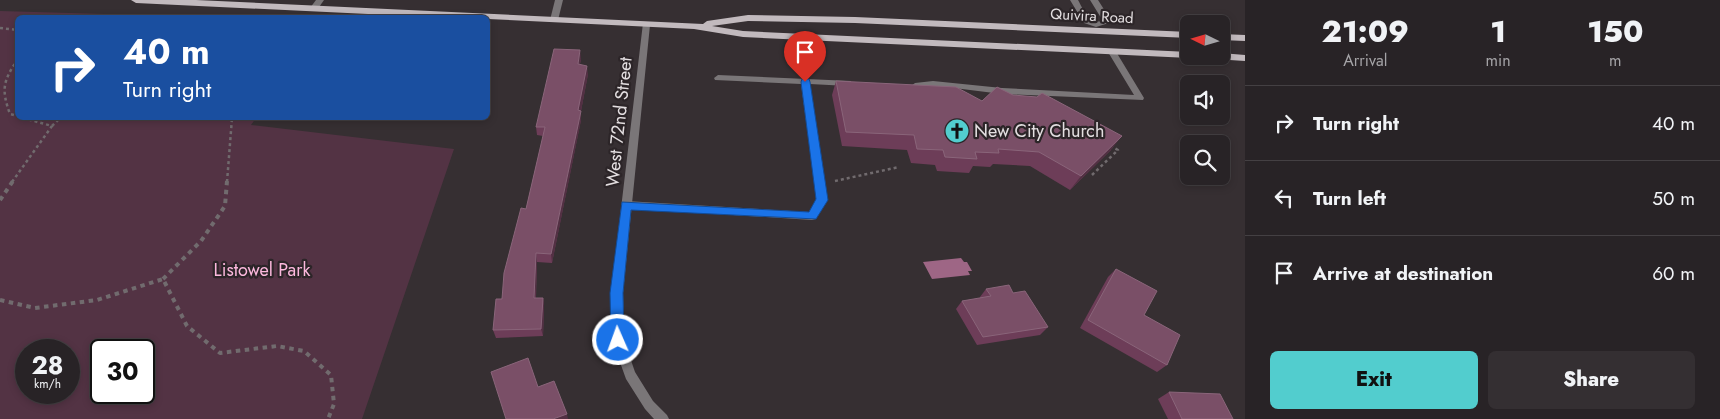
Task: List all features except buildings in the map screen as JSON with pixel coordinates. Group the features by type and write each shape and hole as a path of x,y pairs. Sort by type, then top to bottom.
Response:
{"main road":[{"name":"Quivira Road","path":"136,0 317,4 480,15"},
{"name":"Quivira Road","path":"490,16 694,26 743,34 1180,55"},
{"name":"Quivira Road","path":"694,26 748,18 1097,28 1180,34"},
{"path":"1097,28 1112,52"},
{"path":"1230,37 1245,38"},
{"path":"1230,57 1245,58"}],"street":[{"path":"554,20 559,0"},
{"path":"1074,0 1087,20 1097,28 1108,22 1094,0"},
{"name":"West 72nd Street","path":"646,24 616,293 618,340 630,375 649,405 663,419"},
{"path":"902,86 954,85 1002,91 1140,98 1112,52"},
{"path":"718,78 854,84"},
{"path":"626,205 812,216 822,200 805,82"}],"path":[{"path":"0,28 15,30"},
{"path":"15,63 3,80 0,97 10,114 15,115"},
{"path":"30,120 52,126"},
{"path":"0,200 58,120"},
{"path":"0,300 34,308 97,300 163,279 201,241 225,206 232,120"},
{"path":"1092,175 1118,150 1110,146"},
{"path":"820,184 899,167"},
{"path":"163,279 187,326 220,353 277,346 304,352 331,376 334,404 328,419"}],"green space":[{"name":"Listowel Park","path":"0,11 140,15 15,15 15,120 255,120 251,125 454,149 362,419 0,419"}],"shaded area":[{"path":"961,258 964,262 967,262 972,271 968,271 970,275 932,279 923,262"}],"place":[{"name":"New City Church","path":"957,131"}],"route":[{"path":"618,340 616,293 626,205 812,216 822,200 805,82"}]}
